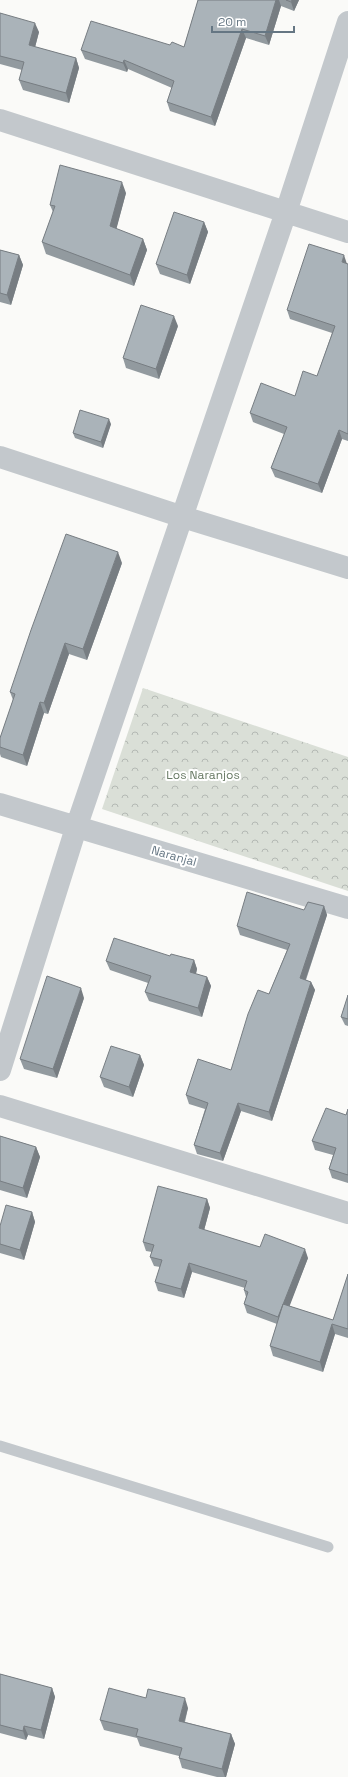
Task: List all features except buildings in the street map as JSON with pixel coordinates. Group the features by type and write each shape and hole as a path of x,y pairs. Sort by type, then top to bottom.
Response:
{"street":[{"path":"0,1070 76,828 286,212 348,22"},
{"path":"0,120 348,232"},
{"path":"0,457 183,517 348,568"},
{"name":"Naranjal","path":"0,804 76,828 348,908"},
{"path":"0,1106 348,1213"}],"lane":[{"path":"0,1446 328,1547"}],"green space":[{"name":"Los Naranjos","path":"143,688 348,757 348,891 102,809"}]}
